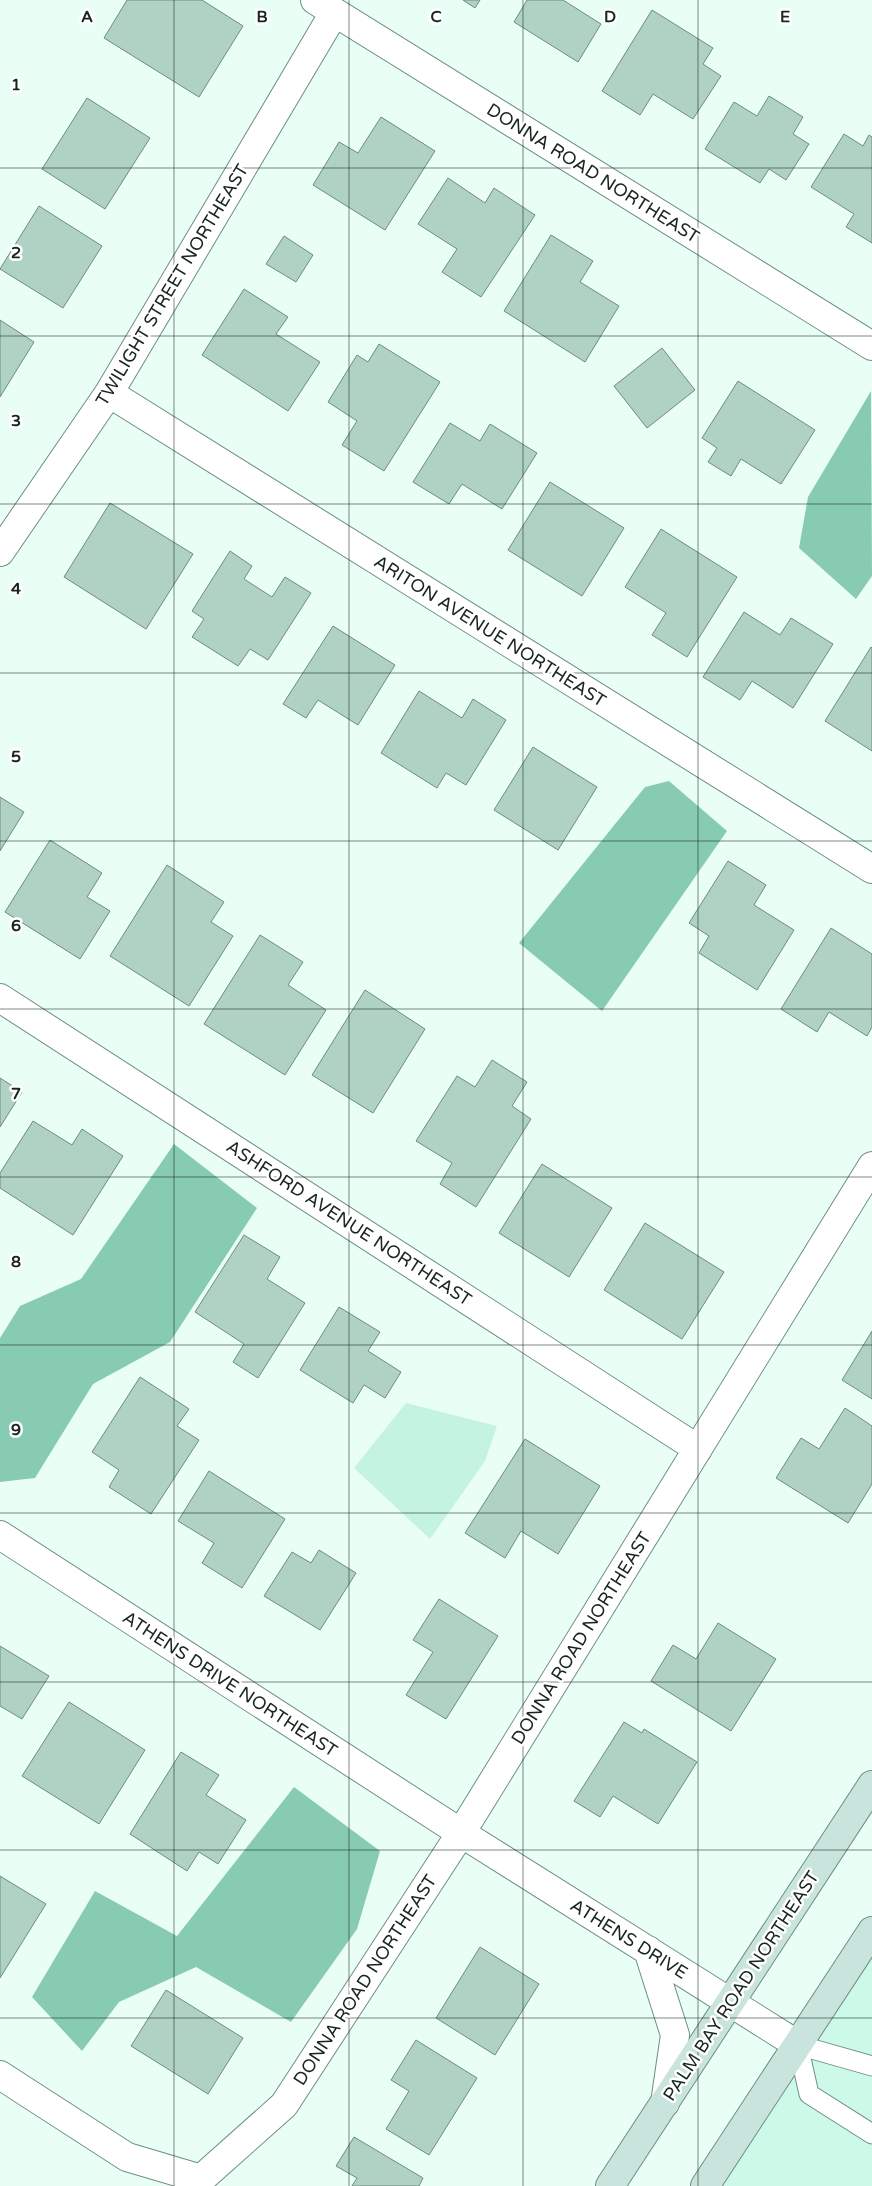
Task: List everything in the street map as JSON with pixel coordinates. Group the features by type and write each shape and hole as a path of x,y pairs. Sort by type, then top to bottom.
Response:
{"main road":[{"name":"PALM BAY ROAD NORTHEAST","path":"610,2186 872,1785"},
{"path":"705,2186 872,1931"}],"street":[{"name":"DONNA ROAD NORTHEAST","path":"324,6 872,346"},
{"name":"TWILIGHT STREET NORTHEAST","path":"0,552 109,393 324,6"},
{"name":"ARITON AVENUE NORTHEAST","path":"109,393 872,869"},
{"name":"ASHFORD AVENUE NORTHEAST","path":"0,998 698,1449"},
{"name":"DONNA ROAD NORTHEAST","path":"0,2075 127,2157 201,2178 284,2105 461,1833 872,1166"},
{"name":"ATHENS DRIVE NORTHEAST","path":"0,1535 461,1833"},
{"name":"ATHENS DRIVE","path":"461,1833 798,2045"},
{"path":"648,1950 675,2035 665,2103"}],"lane":[{"name":"ATHENS DRIVE","path":"798,2045 872,2066"},
{"path":"798,2045 809,2094 872,2134"}],"shaded area":[{"path":"871,391 872,576 856,599 799,548 808,497"},
{"path":"669,781 727,831 602,1011 519,943 645,787"},
{"path":"174,1144 257,1208 170,1342 93,1384 35,1478 0,1482 0,1338 20,1306 81,1279"},
{"path":"406,1403 497,1426 485,1461 430,1539 354,1468"},
{"path":"294,1787 380,1851 357,1929 291,2022 196,1967 119,2002 82,2051 32,1997 95,1891 177,1936"},
{"path":"872,1931 872,2186 705,2186"}],"building":[{"path":"127,0 202,0 243,26 199,97 104,38"},
{"path":"463,0 480,0 475,8"},
{"path":"527,0 563,0 601,24 578,62 514,22"},
{"path":"652,10 713,48 703,64 721,76 693,119 653,94 640,115 602,91"},
{"path":"769,96 803,117 793,134 809,144 786,180 769,169 760,183 705,149 734,102 757,116"},
{"path":"87,98 150,138 105,209 42,169"},
{"path":"381,117 435,151 385,230 313,185 339,142 358,153"},
{"path":"844,134 863,146 869,135 872,137 872,243 846,227 854,214 811,187"},
{"path":"448,178 485,203 494,188 535,215 481,297 442,272 457,249 418,224"},
{"path":"39,206 102,246 63,308 0,269"},
{"path":"551,235 593,261 580,282 619,306 585,362 504,311"},
{"path":"284,236 313,255 296,282 266,264"},
{"path":"244,289 288,317 276,334 320,362 288,411 202,355"},
{"path":"0,320 34,342 0,397"},
{"path":"379,344 440,382 384,471 342,445 357,421 328,402 357,355 368,362"},
{"path":"662,348 695,390 647,428 614,386"},
{"path":"738,381 815,430 781,484 741,459 731,476 708,462 717,448 702,438"},
{"path":"450,423 480,441 490,424 537,453 502,509 462,484 449,504 413,482"},
{"path":"550,482 624,528 582,596 508,550"},
{"path":"110,503 193,554 146,629 64,577"},
{"path":"661,529 737,577 687,657 652,635 666,613 625,587"},
{"path":"230,551 252,566 244,579 272,597 285,577 311,593 268,660 250,649 238,666 192,637 204,619 192,611"},
{"path":"744,612 780,635 791,618 833,644 793,708 752,681 740,700 703,677"},
{"path":"333,626 395,665 358,725 318,700 306,718 283,704"},
{"path":"872,648 872,751 825,721"},
{"path":"419,691 462,718 473,699 506,720 466,785 446,773 437,788 381,753"},
{"path":"533,747 597,787 558,850 494,810"},
{"path":"0,797 24,812 0,851"},
{"path":"50,840 102,873 87,897 110,911 80,959 5,912"},
{"path":"728,861 766,885 754,905 794,930 757,990 699,953 709,936 689,923"},
{"path":"167,865 224,902 211,922 233,936 189,1006 110,956"},
{"path":"831,928 872,954 872,1027 867,1036 829,1012 817,1032 781,1009"},
{"path":"260,935 303,962 288,985 326,1010 285,1075 204,1024"},
{"path":"365,990 425,1029 373,1113 312,1075"},
{"path":"492,1060 527,1082 512,1106 531,1119 476,1207 440,1184 452,1163 416,1141 457,1076 475,1087"},
{"path":"0,1078 22,1092 0,1127"},
{"path":"33,1121 72,1145 82,1129 123,1156 73,1235 0,1188 0,1173"},
{"path":"542,1164 612,1208 569,1277 499,1233"},
{"path":"645,1223 724,1272 682,1339 604,1290"},
{"path":"244,1235 280,1257 267,1279 305,1303 258,1378 233,1362 244,1344 195,1312"},
{"path":"339,1307 380,1332 368,1351 401,1372 385,1398 364,1385 353,1403 300,1370"},
{"path":"872,1331 872,1399 842,1380"},
{"path":"140,1377 189,1409 177,1426 199,1440 151,1514 109,1487 119,1470 92,1452"},
{"path":"845,1408 872,1426 872,1484 848,1523 776,1478 801,1438 819,1449"},
{"path":"525,1439 600,1486 558,1554 521,1531 505,1558 465,1533"},
{"path":"209,1471 285,1519 242,1588 202,1563 214,1543 178,1521"},
{"path":"319,1550 356,1573 320,1630 264,1596 292,1552 311,1563"},
{"path":"439,1599 498,1636 446,1719 406,1695 433,1652 413,1640"},
{"path":"718,1623 776,1659 731,1731 651,1681 673,1645 696,1659"},
{"path":"0,1646 49,1676 22,1719 0,1706"},
{"path":"69,1702 145,1750 99,1824 22,1776"},
{"path":"624,1722 642,1733 644,1729 697,1762 658,1824 613,1796 600,1817 574,1801"},
{"path":"181,1752 219,1775 206,1795 246,1820 218,1864 199,1852 187,1871 130,1834"},
{"path":"0,1876 46,1904 0,1978"},
{"path":"480,1947 539,1984 495,2055 436,2018"},
{"path":"166,1990 243,2038 208,2094 131,2046"},
{"path":"416,2040 477,2078 429,2155 386,2129 409,2091 391,2080"},
{"path":"354,2137 423,2178 419,2186 352,2186 357,2178 336,2166"}]}
